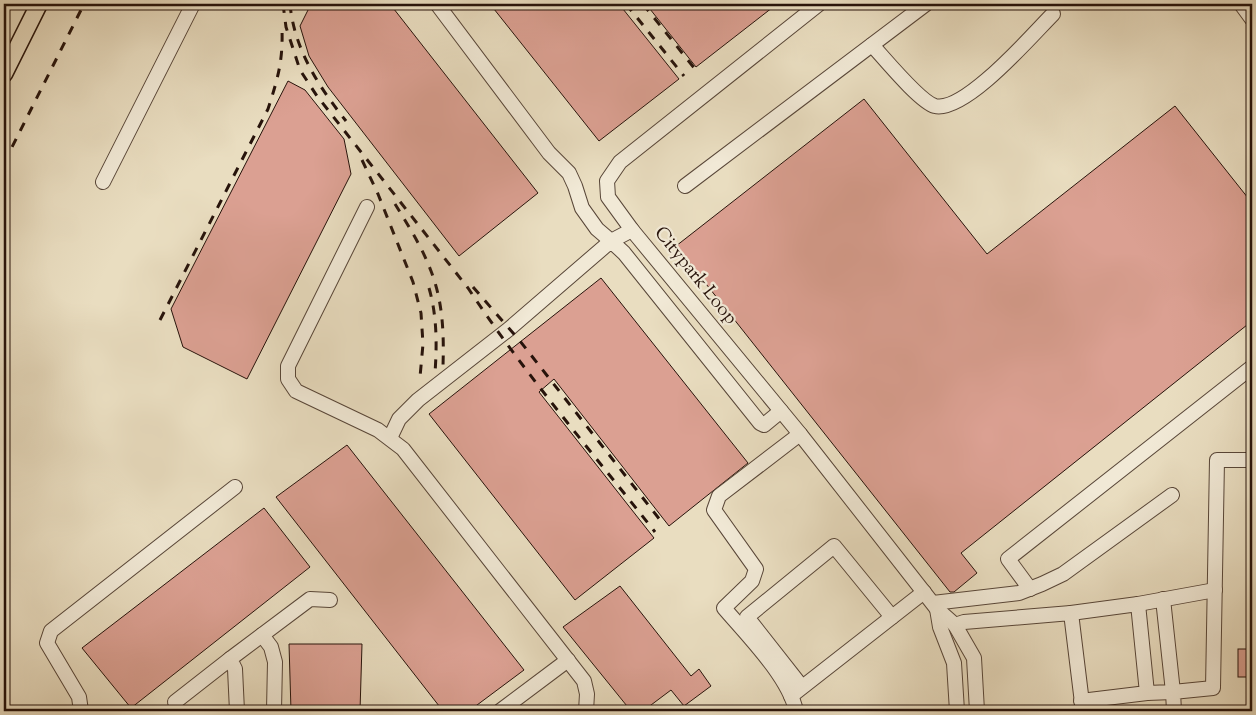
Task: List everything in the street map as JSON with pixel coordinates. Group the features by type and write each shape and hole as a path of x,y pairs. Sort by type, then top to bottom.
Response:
{"main road":[{"path":"4,74 40,4"}],"street":[{"path":"103,182 192,4"},
{"path":"437,4 549,153 569,173 582,208 597,229 624,253 760,423 764,425 781,411"},
{"name":"Citypark Loop","path":"820,4 620,162 607,181 608,197 632,230 800,434 935,606 955,625 974,658 977,711"},
{"path":"684,186 926,4"},
{"path":"1241,4 1252,19"},
{"path":"872,45 920,96 935,106 954,104 981,86 1053,14"},
{"path":"367,207 288,366 288,378 296,391 378,430 403,449 584,681 587,694 586,711"},
{"path":"390,438 400,418 418,400 509,329 611,241 632,230"},
{"path":"1030,589 1008,559 1252,367"},
{"path":"736,394 755,379"},
{"path":"797,692 724,608 752,581 756,569 714,510 720,496 800,434"},
{"path":"1071,613 1082,706 1147,693 1213,688 1217,460 1252,460"},
{"path":"81,711 79,697 47,643 51,631 236,487"},
{"path":"935,606 1019,593 1063,574 1172,495"},
{"path":"796,711 797,692 747,617 834,546 892,617"},
{"path":"955,625 964,622 1071,613 1138,604 1215,590"},
{"path":"797,692 924,592"},
{"path":"175,702 310,599 330,600"},
{"path":"1163,600 1174,711"},
{"path":"1138,604 1147,693"},
{"name":"Citypark Loop","path":"935,606 940,627 954,663 957,711"},
{"path":"262,635 271,648 275,662 274,710"},
{"path":"230,659 235,669 237,711"},
{"path":"500,711 568,660"}],"building":[{"path":"311,4 390,4 538,193 459,256 328,87 309,56 300,26"},
{"path":"490,4 619,4 679,79 599,141"},
{"path":"646,4 777,4 696,67"},
{"path":"288,81 305,90 344,139 351,174 247,379 183,347 171,309"},
{"path":"864,99 987,254 1175,106 1252,203 1252,321 961,553 977,573 954,592 950,592 676,246"},
{"path":"601,278 748,463 669,526 554,379 539,392 654,538 575,600 429,414"},
{"path":"347,445 524,670 469,711 443,711 276,497"},
{"path":"264,508 310,567 131,708 82,648"},
{"path":"620,586 691,676 699,669 711,686 684,706 671,690 643,711 631,711 563,627"},
{"path":"289,644 362,644 360,711 291,711"},
{"path":"1238,649 1252,649 1252,677 1238,677"}],"railway":[{"path":"4,163 84,4"},
{"path":"283,4 286,27 300,70 317,96 468,288 512,351 559,412 655,532"},
{"path":"290,4 292,21 309,67 326,95 346,121"},
{"path":"626,4 684,76"},
{"path":"643,4 695,69"},
{"path":"160,320 268,109 279,69 282,51 282,29"},
{"path":"362,160 378,194 413,282 421,313 423,344 420,377"},
{"path":"395,204 419,245 435,283 442,318 443,366"},
{"path":"473,287 520,341 664,525"},
{"path":"429,288 436,330 435,373"}]}
